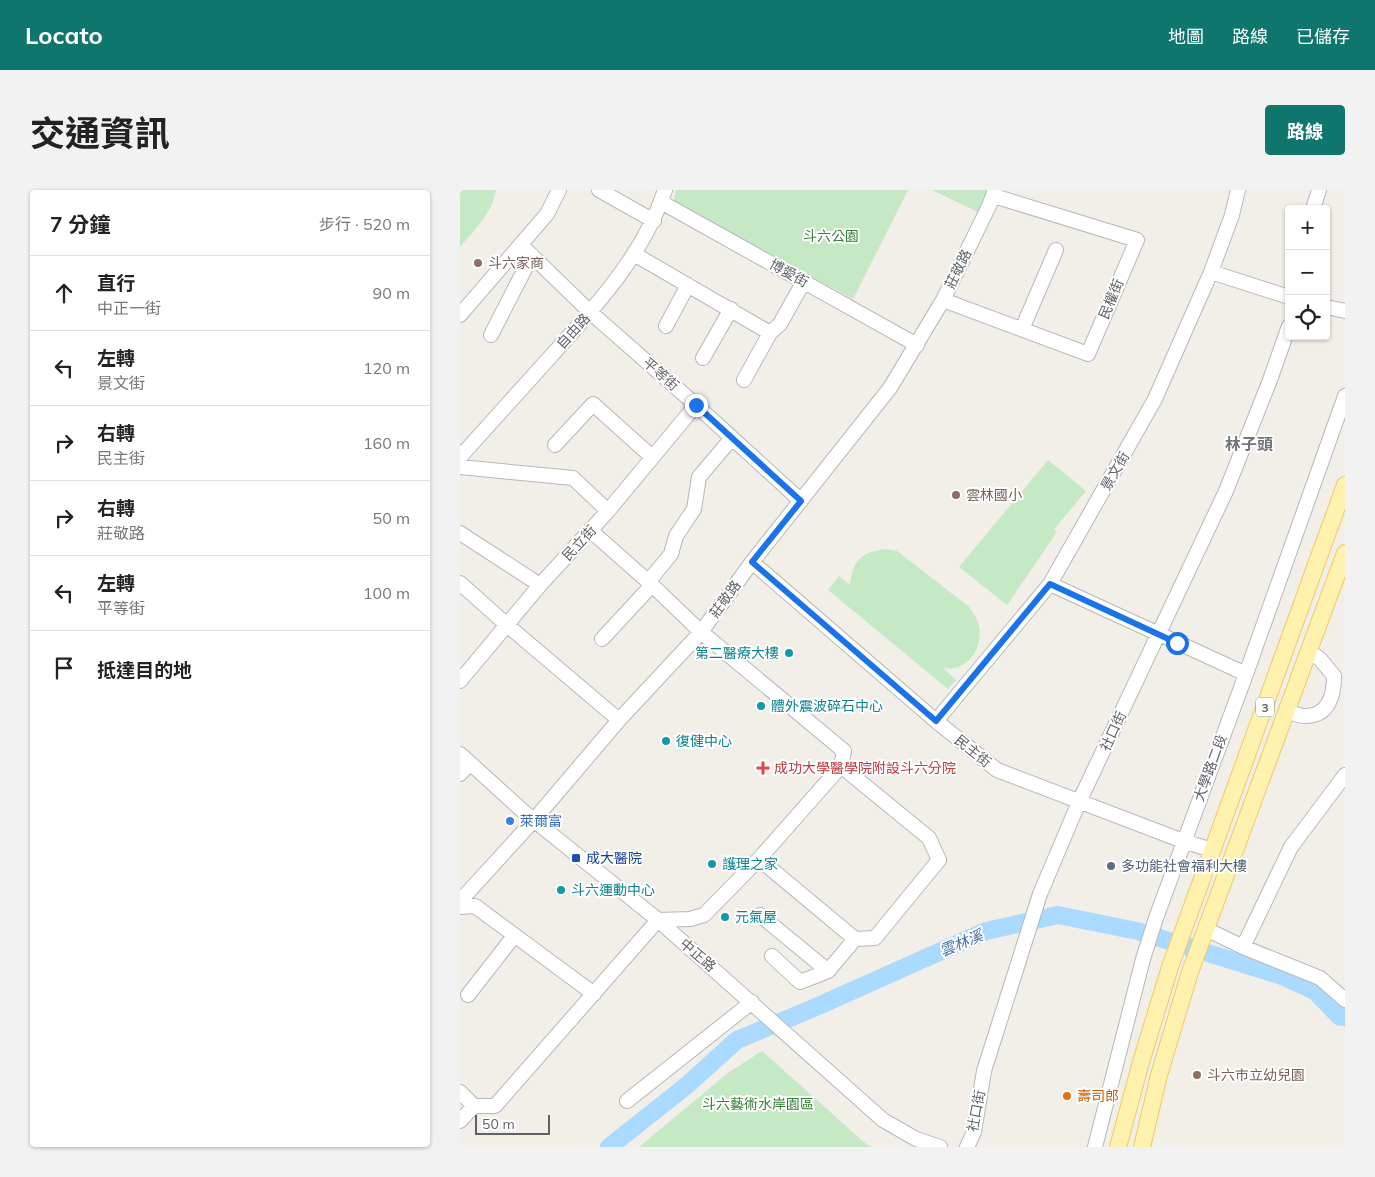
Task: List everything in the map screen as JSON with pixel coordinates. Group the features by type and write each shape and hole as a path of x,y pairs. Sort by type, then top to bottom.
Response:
{"main road":[{"name":"3","path":"1118,1147 1170,967 1345,485"},
{"name":"3","path":"1142,1147 1159,1075 1190,972 1310,652 1345,553"},
{"path":"1256,731 1277,740"}],"street":[{"path":"460,315 548,214 559,190"},
{"path":"599,190 654,221"},
{"name":"景文街","path":"936,721 1050,584 1155,400 1211,272 1232,215 1238,190"},
{"path":"1315,205 1318,190"},
{"name":"莊敬路","path":"460,901 534,820 619,720 701,632 752,562 890,388 943,300 995,193"},
{"name":"民權街","path":"943,300 1088,354 1137,240 995,193"},
{"name":"自由路","path":"460,457 590,312 634,254 654,221 663,196"},
{"name":"博愛街","path":"663,196 804,281 917,345"},
{"name":"平等街","path":"521,245 590,312 801,501"},
{"path":"1022,329 1056,250"},
{"path":"634,254 770,333"},
{"path":"491,335 532,255"},
{"path":"1211,272 1286,295"},
{"path":"744,380 770,333 780,324 804,281"},
{"path":"666,326 688,285"},
{"path":"1330,308 1345,311"},
{"path":"703,358 731,309"},
{"name":"社口街","path":"967,1147 974,1132 984,1070 1040,894 1080,802 1226,491 1285,337"},
{"name":"大學路二段","path":"1095,1147 1143,960 1156,918 1246,674 1345,396"},
{"path":"555,445 592,404 652,457"},
{"name":"民立街","path":"460,681 540,585 591,531 696,405"},
{"path":"602,638 650,584 671,554 676,536 694,509 699,477 732,438"},
{"path":"460,467 573,478 608,511"},
{"path":"460,1092 474,1106 495,1106 658,920 704,915 759,859 842,766 844,751 701,632 591,531"},
{"path":"460,533 540,585"},
{"name":"民主街","path":"752,562 936,721 997,770 1183,841 1212,850"},
{"path":"460,583 619,720"},
{"path":"1050,584 1246,674"},
{"path":"1288,711 1305,717 1320,714 1332,698 1334,676 1325,664 1310,652"},
{"path":"460,774 465,759"},
{"name":"中正路","path":"465,759 534,820 658,920 883,1120 916,1139 940,1147"},
{"path":"759,859 855,939 875,938 939,860 929,838 842,766"},
{"path":"1243,947 1291,847 1345,775"},
{"path":"460,907 475,906 594,994"},
{"path":"760,915 828,971"},
{"path":"1205,932 1320,978 1345,1000"},
{"path":"468,995 514,936"},
{"path":"772,956 800,982 828,971 855,939"},
{"path":"627,1101 757,1007"},
{"path":"460,1120 474,1106"}],"green space":[{"path":"460,190 496,190 487,214 460,247"},
{"name":"斗六公園","path":"676,190 908,190 853,299 673,203"},
{"path":"932,190 989,190 978,212"},
{"path":"1048,460 1086,491 1054,529 1057,532 1007,605 959,567"},
{"path":"886,549 897,551 968,606 976,618 980,637 976,650 962,666 943,668 956,680 948,689 828,590 839,576 850,585 853,569 864,555"},
{"name":"斗六藝術水岸園區","path":"762,1051 866,1144 872,1147 639,1147 728,1073"}],"waterway":[{"name":"雲林溪","path":"609,1147 686,1086 737,1040 986,931 1058,915 1137,931 1282,976 1315,991 1340,1017 1345,1017"}],"place":[{"name":"斗六家商","path":"478,263"},
{"name":"雲林國小","path":"956,495"},
{"name":"第二醫療大樓","path":"789,653"},
{"name":"體外震波碎石中心","path":"761,706"},
{"name":"復健中心","path":"666,741"},
{"name":"成功大學醫學院附設斗六分院","path":"763,768"},
{"name":"萊爾富","path":"510,821"},
{"name":"成大醫院","path":"576,858"},
{"name":"護理之家","path":"712,864"},
{"name":"多功能社會福利大樓","path":"1111,866"},
{"name":"斗六運動中心","path":"561,890"},
{"name":"元氣屋","path":"725,917"},
{"name":"斗六市立幼兒園","path":"1197,1075"},
{"name":"壽司郎","path":"1067,1096"}],"district":[{"name":"林子頭","path":"1249,444"}],"route":[{"path":"696,405 801,501 752,562 936,721 1050,584 1177,643"}]}
